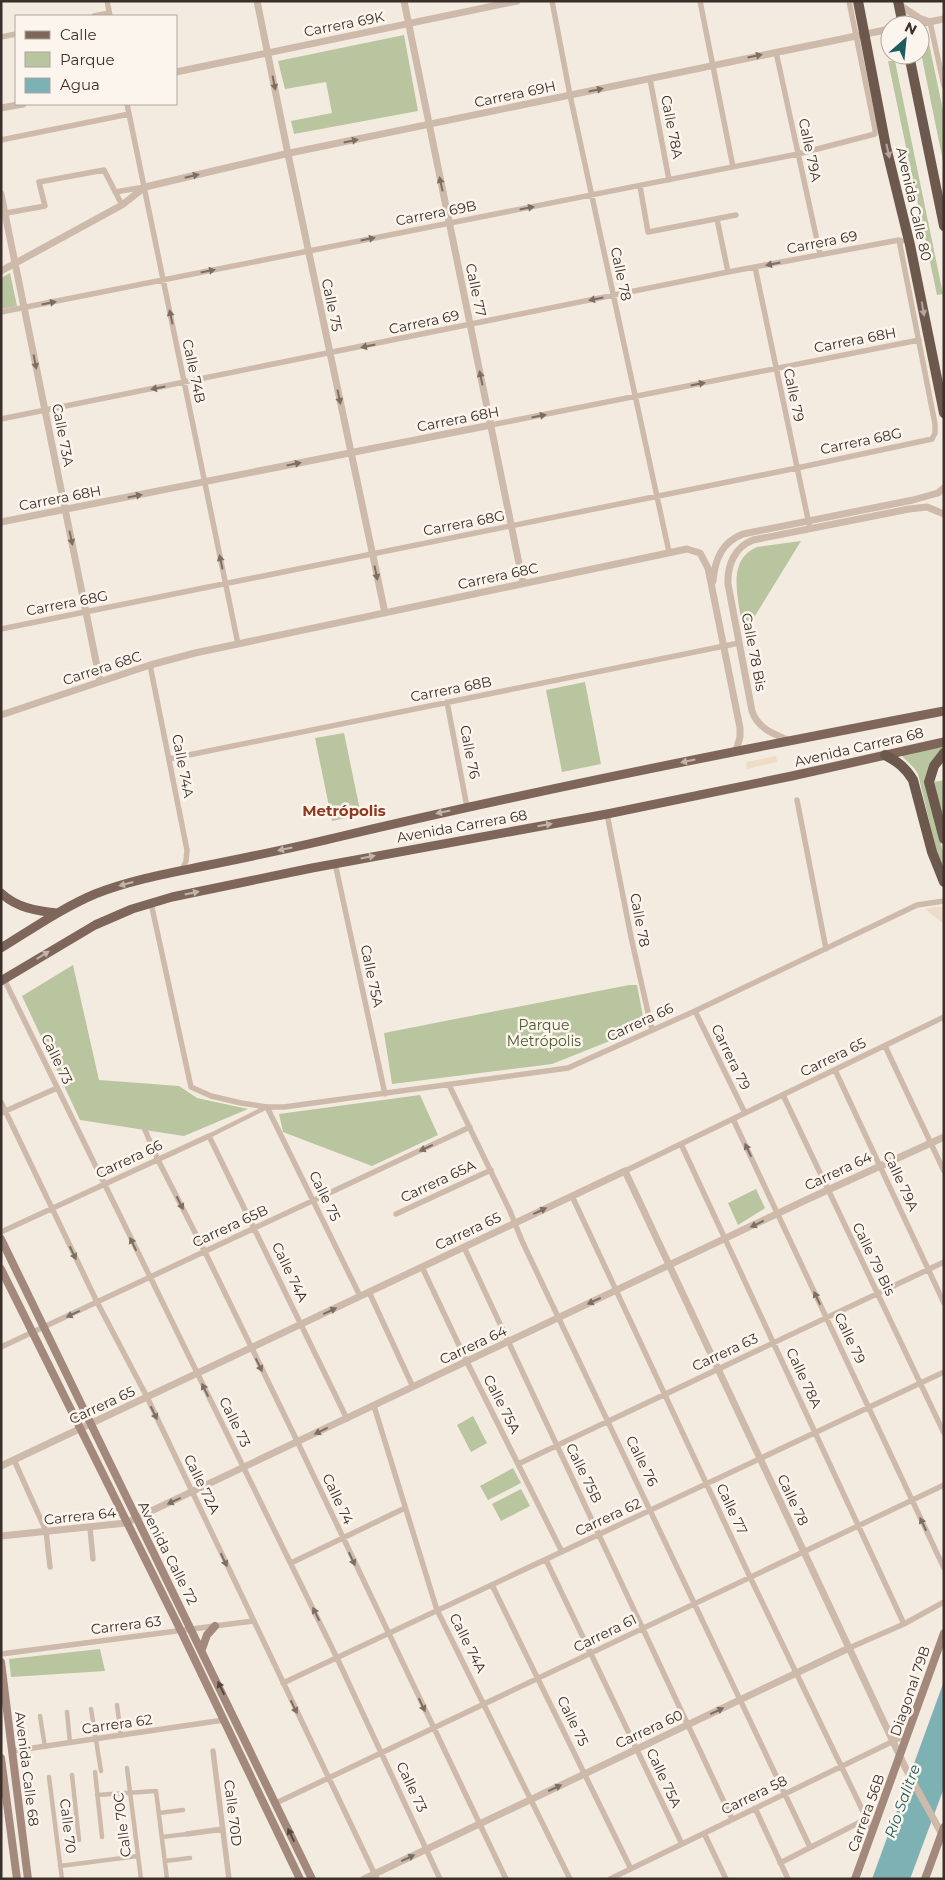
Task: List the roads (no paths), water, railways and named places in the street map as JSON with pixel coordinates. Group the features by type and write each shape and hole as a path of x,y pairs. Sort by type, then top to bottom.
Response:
{"highway":[{"name":"Avenida Calle 80","path":"858,1 861,35 910,245 932,379 944,413"},
{"path":"898,2 901,15"},
{"name":"Avenida Calle 80","path":"911,65 943,223"},
{"path":"944,753 934,766 929,782 944,839"},
{"path":"885,755 900,763 914,780 932,852 944,882"}],"main road":[{"name":"Avenida Carrera 68","path":"1,948 71,905 107,890 181,871 293,848 467,807 736,751 944,711"},
{"name":"Avenida Carrera 68","path":"3,980 95,925 150,903 335,863 607,814 944,742"},
{"path":"1,893 26,908 57,914"},
{"name":"Avenida Calle 72","path":"1,1239 312,1879"},
{"name":"Avenida Calle 72","path":"1,1269 181,1631 300,1879"},
{"path":"202,1650 207,1635 215,1626"},
{"name":"Diagonal 79B","path":"900,1757 944,1633"},
{"name":"Avenida Calle 68","path":"1,1662 28,1879"},
{"name":"Carrera 56B","path":"855,1879 900,1757"},
{"name":"Avenida Calle 68","path":"1,1758 17,1879"},
{"path":"925,1879 943,1833"}],"street":[{"path":"107,1 109,15"},
{"name":"Calle 75","path":"258,1 308,251 385,612"},
{"name":"Calle 77","path":"404,1 523,583"},
{"name":"Carrera 69K","path":"178,72 517,1"},
{"name":"Calle 78","path":"552,1 570,95 669,552"},
{"path":"700,1 733,167"},
{"path":"849,1 861,35"},
{"path":"898,2 915,15"},
{"path":"944,19 930,22 944,86"},
{"name":"Carrera 69H","path":"145,187 429,124 880,32"},
{"path":"1,37 15,34"},
{"name":"Carrera 69B","path":"1,312 798,154 874,134 875,129 861,35"},
{"name":"Calle 79A","path":"776,52 820,254"},
{"name":"Calle 78A","path":"650,79 669,180"},
{"path":"1,108 18,105"},
{"name":"Calle 74B","path":"127,105 238,644"},
{"path":"1,140 129,114"},
{"path":"3,214 45,206 39,182 104,170 122,205"},
{"path":"640,186 648,232 736,215"},
{"path":"115,192 145,187"},
{"path":"1,271 122,205 145,187"},
{"name":"Calle 73A","path":"1,194 3,214 15,263 100,681"},
{"path":"717,219 728,272"},
{"path":"900,240 910,245"},
{"path":"900,240 919,340 932,379"},
{"name":"Carrera 69","path":"1,419 728,272 900,240"},
{"name":"Calle 79","path":"755,267 809,525"},
{"name":"Carrera 68H","path":"1,522 919,340"},
{"name":"Carrera 68G","path":"1,629 932,439 935,433 935,424 932,379"},
{"path":"809,525 938,494 944,488"},
{"path":"907,501 909,509"},
{"path":"713,588 714,573 727,542 743,534 922,507 932,508 944,514"},
{"name":"Calle 78 Bis","path":"790,741 763,727 755,718 728,584 728,570 737,551 743,545 754,540 809,525"},
{"name":"Carrera 68C","path":"1,715 150,665 238,644 669,552 687,549 700,553 708,568 713,588"},
{"name":"Calle 78 Bis","path":"713,588 741,732 736,751"},
{"name":"Carrera 68B","path":"168,759 739,643"},
{"name":"Calle 74A","path":"150,665 187,850 186,861 181,871"},
{"name":"Calle 76","path":"447,702 467,807"},
{"path":"797,800 826,949"},
{"name":"Calle 78","path":"607,814 634,953 652,1030"},
{"name":"Calle 75A","path":"335,863 385,1094"},
{"name":"Carrera 66","path":"150,903 191,1087 211,1096 267,1107 317,1104 568,1068 695,1011 906,910 926,902 944,902"},
{"name":"Calle 73","path":"3,980 338,1658 440,1879"},
{"name":"Carrera 79","path":"695,1011 745,1113"},
{"name":"Carrera 65","path":"1,1466 625,1171 944,1017"},
{"path":"885,1046 944,1171"},
{"name":"Calle 79A","path":"835,1070 944,1303"},
{"name":"Calle 76","path":"450,1086 810,1847"},
{"path":"3,1112 57,1088"},
{"name":"Calle 79 Bis","path":"783,1095 944,1433"},
{"name":"Calle 72A","path":"1,1102 3,1112 97,1302 147,1397 376,1876"},
{"name":"Calle 75","path":"267,1107 360,1296"},
{"name":"Carrera 66","path":"1,1232 158,1160 267,1107"},
{"name":"Calle 79","path":"733,1119 944,1568"},
{"name":"Carrera 65B","path":"1,1347 470,1127"},
{"name":"Calle 74","path":"145,1130 158,1160 298,1442 506,1879"},
{"name":"Calle 74A","path":"209,1136 347,1419"},
{"name":"Carrera 64","path":"1,1536 90,1528 126,1523 136,1519 944,1136"},
{"name":"Calle 78A","path":"681,1144 904,1624"},
{"name":"Carrera 65A","path":"396,1214 491,1170"},
{"name":"Calle 78","path":"625,1171 900,1757 935,1823 943,1833"},
{"name":"Calle 77","path":"572,1196 750,1577 873,1832"},
{"name":"Calle 75B","path":"464,1247 556,1445 600,1534 732,1820"},
{"name":"Carrera 63","path":"518,1464 944,1262"},
{"name":"Calle 75A","path":"422,1267 562,1552"},
{"path":"370,1292 413,1387"},
{"name":"Carrera 62","path":"283,1683 944,1372"},
{"name":"Calle 74A","path":"374,1406 437,1610 570,1879"},
{"path":"14,1460 46,1532 50,1567"},
{"name":"Carrera 61","path":"276,1803 944,1485"},
{"path":"291,1563 406,1508"},
{"path":"90,1528 93,1558"},
{"name":"Calle 75A","path":"546,1560 682,1844"},
{"name":"Calle 75","path":"492,1585 631,1869"},
{"name":"Carrera 60","path":"364,1879 376,1876 481,1823 849,1648 904,1624 944,1602"},
{"name":"Carrera 63","path":"1,1654 253,1621"},
{"path":"117,1705 121,1736"},
{"path":"91,1709 101,1771"},
{"path":"67,1712 70,1743"},
{"path":"40,1716 44,1747"},
{"name":"Carrera 62","path":"12,1751 224,1720"},
{"name":"Carrera 58","path":"610,1879 908,1734"},
{"name":"Calle 70D","path":"213,1751 229,1879"},
{"name":"Calle 70C","path":"127,1768 140,1879"},
{"path":"95,1772 102,1837"},
{"path":"72,1774 79,1840"},
{"name":"Calle 70","path":"49,1777 62,1879"},
{"path":"97,1795 156,1791 167,1879"},
{"path":"755,1808 788,1879"},
{"path":"159,1813 183,1810"},
{"path":"780,1863 866,1819"},
{"path":"162,1837 223,1829"},
{"path":"704,1833 726,1879"},
{"path":"60,1866 138,1856"},
{"path":"165,1861 190,1858"}],"water":[{"name":"Río Salitre","path":"944,1681 944,1788 910,1879 872,1879"}],"district":[{"name":"Metrópolis","path":"344,810"}],"park label":[{"name":"Parque Metrópolis","path":"544,1034"}]}
